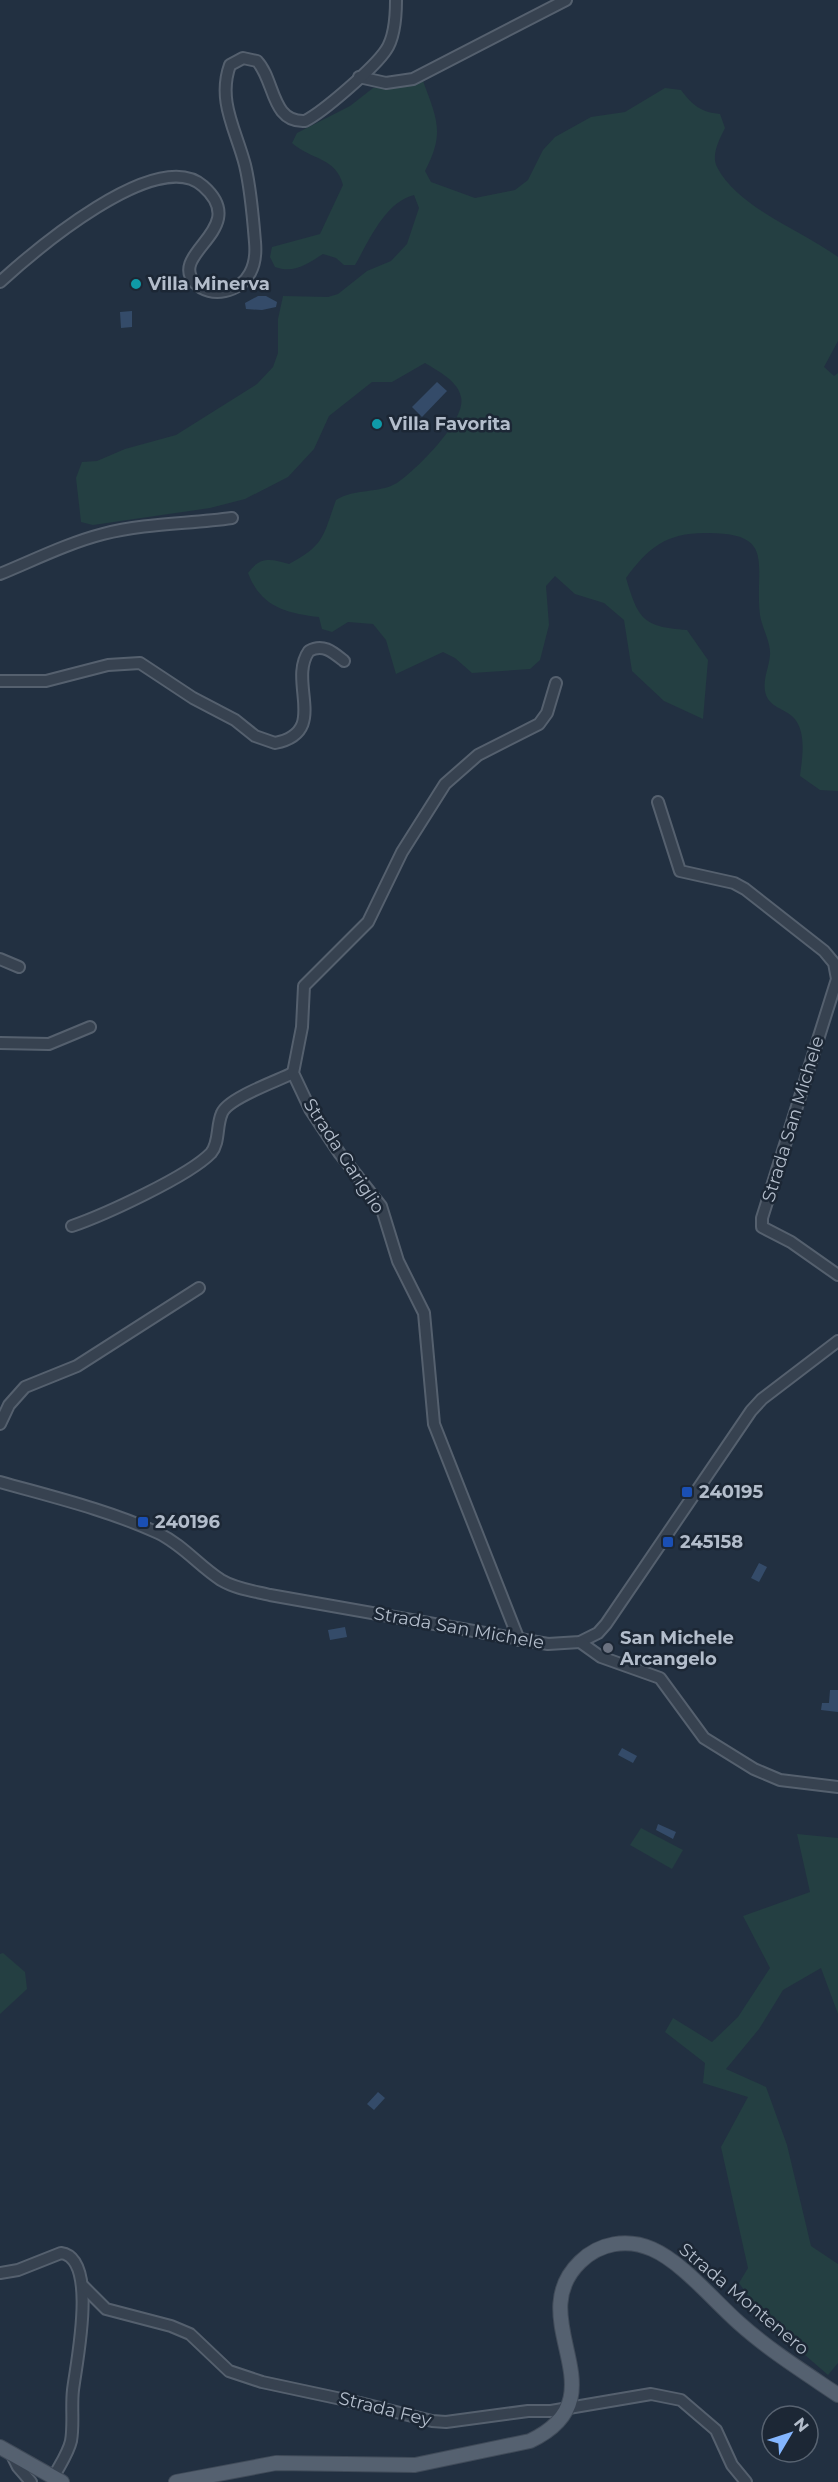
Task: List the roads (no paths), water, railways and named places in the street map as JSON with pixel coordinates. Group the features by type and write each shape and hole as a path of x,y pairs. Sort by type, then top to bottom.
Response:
{"main road":[{"name":"Strada Montenero","path":"176,2482 276,2463 393,2466 432,2463 530,2441 554,2426 566,2408 573,2372 560,2324 559,2309 564,2284 580,2261 591,2253 621,2243 640,2246 662,2255 756,2337 838,2395"},
{"path":"0,2447 51,2479"}],"street":[{"path":"0,282 76,219 103,202 145,183 182,178 201,184 216,204 219,216 214,232 189,264 193,281 201,289 212,291 221,292 237,286 249,275 255,245 249,181 224,97 230,65 243,57 257,61 265,73 280,111 285,116 298,121 311,118 359,77 387,49 393,31 396,0"},
{"path":"359,77 386,83 413,79 566,0"},
{"path":"0,574 103,534 171,523 195,524 232,518"},
{"path":"0,681 46,681 108,665 140,663 193,698 235,720 255,736 275,743 295,735 304,722 303,666 309,651 325,648 344,661"},
{"path":"72,1226 111,1210 198,1164 216,1145 223,1111 229,1104 293,1073 302,1027 304,986 368,922 402,852 445,784 478,755 539,724 547,713 556,683"},
{"name":"Strada San Michele","path":"658,802 680,871 734,883 745,889 824,951 837,969 837,979 762,1218 762,1227 791,1242 838,1275"},
{"path":"0,959 19,968"},
{"path":"0,1043 49,1044 90,1027"},
{"name":"Strada Gariglio","path":"293,1073 322,1127 381,1206 398,1261 424,1313 434,1424 519,1640"},
{"path":"0,1424 9,1405 25,1387 77,1366 200,1288"},
{"path":"838,1341 762,1399 751,1411 606,1624 598,1633 580,1642 601,1657 660,1678 704,1738 754,1769 780,1780 838,1787"},
{"name":"Strada San Michele","path":"0,1482 94,1509 159,1533 180,1546 220,1579 238,1587 519,1640 548,1644 580,1642"},
{"name":"Strada Fey","path":"0,2273 18,2270 55,2254 66,2254 79,2269 83,2286 80,2350 73,2391 72,2438 51,2479"},
{"name":"Strada Fey","path":"83,2286 106,2309 182,2330 229,2371 262,2382 439,2422 566,2408 651,2394 681,2400 716,2430 732,2465 746,2482"},
{"path":"12,2454 18,2468 31,2482"}],"water":[{"path":"258,296 266,296 277,302 276,307 262,310 246,309 245,303"},
{"path":"132,311 132,327 121,328 120,312"},
{"path":"437,382 447,391 422,417 412,407"},
{"path":"759,1563 767,1567 759,1582 751,1578"},
{"path":"345,1627 347,1637 330,1640 328,1630"},
{"path":"830,1690 838,1690 838,1712 821,1710 822,1703 829,1703"},
{"path":"622,1748 637,1756 633,1763 618,1755"},
{"path":"658,1824 676,1832 673,1839 656,1830"},
{"path":"378,2092 385,2098 374,2110 367,2104"}],"place":[{"name":"Villa Minerva","path":"136,284"},
{"name":"Villa Favorita","path":"377,424"},
{"name":"240195","path":"687,1492"},
{"name":"240196","path":"143,1522"},
{"name":"245158","path":"668,1542"},
{"name":"San Michele Arcangelo","path":"608,1648"}]}
